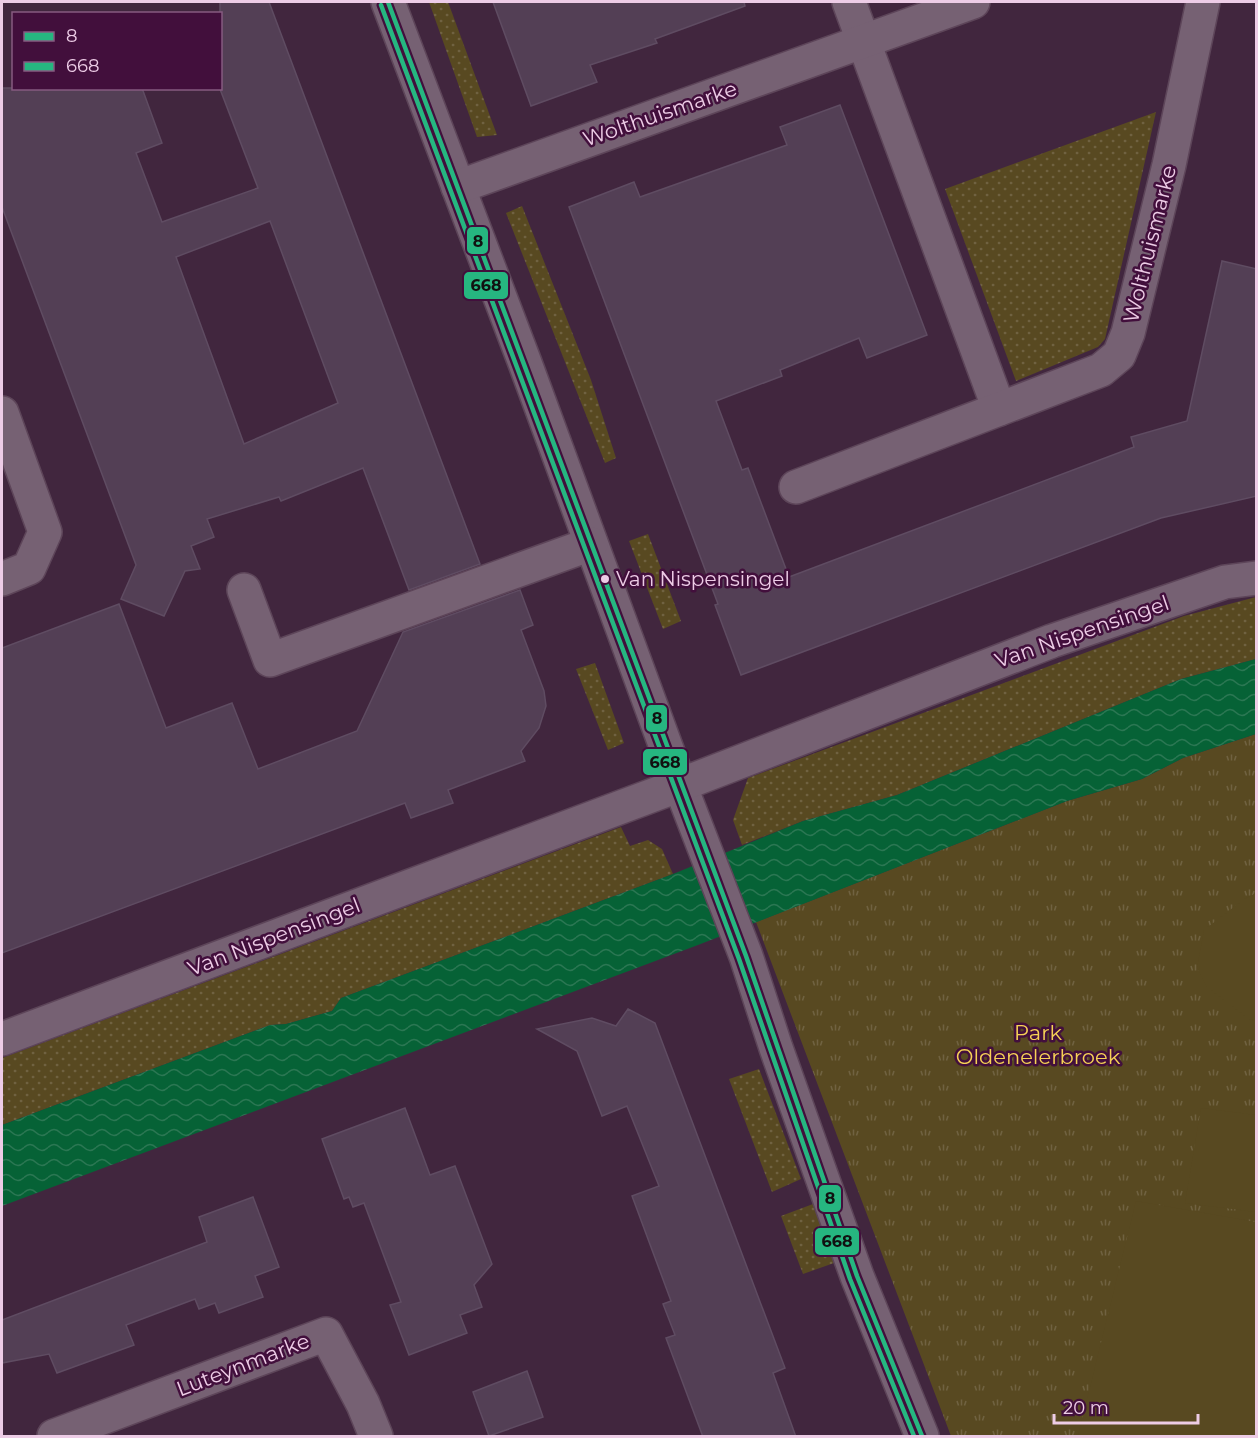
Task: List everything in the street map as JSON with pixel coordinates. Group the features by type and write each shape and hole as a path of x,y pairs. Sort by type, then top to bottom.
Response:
{"street":[{"path":"388,2 746,956 776,1048 857,1276 922,1437"},
{"path":"849,2 999,409"},
{"name":"Wolthuismarke","path":"458,187 973,2"},
{"name":"Wolthuismarke","path":"796,487 1101,370 1119,355 1128,333 1169,165 1203,2"},
{"path":"2,413 45,532 29,568 2,579"},
{"path":"244,590 270,660 591,544"},
{"name":"Van Nispensingel","path":"2,1039 680,785 1052,641 1225,582 1257,578"},
{"name":"Luteynmarke","path":"54,1437 326,1334 363,1404 376,1437"}],"green space":[{"path":"429,2 448,2 497,135 477,137"},
{"path":"1156,112 1105,339 1098,347 1016,381 945,189"},
{"path":"522,206 591,380 616,458 605,463 506,213"},
{"path":"648,534 681,621 663,629 629,541"},
{"path":"1256,597 1256,659 1181,679 897,795 803,821 742,845 733,820 748,778 1184,616"},
{"path":"595,663 624,743 608,750 576,669"},
{"name":"Park Oldenelerbroek","path":"1256,734 1256,1436 951,1436 756,922 1067,801 1142,779 1183,758"},
{"path":"621,827 630,846 648,840 662,849 673,874 341,998 332,1011 286,1024 270,1025 2,1125 2,1058"},
{"path":"1256,893 1256,1021 1249,1019 1207,987 1197,968 1204,930 1243,900"},
{"path":"759,1069 801,1179 772,1192 729,1079"},
{"path":"1201,1108 1256,1115 1256,1212 1185,1203"},
{"path":"1136,1201 1256,1222 1256,1436 1078,1436"},
{"path":"813,1204 834,1263 803,1274 781,1216"}],"water":[{"path":"1256,659 1256,734 1183,758 1142,779 1067,801 698,945 2,1206 2,1125 270,1025 286,1024 332,1011 341,998 673,874 803,821 897,795 1181,679"}],"building":[{"path":"220,2 269,2 480,564 409,590 363,468 281,501 279,497 207,519 214,537 191,546 200,569 185,571 164,616 121,599 136,565 2,207 2,88 12,88 12,90 143,90 162,143 136,153 162,222 258,188 220,90 222,12 220,12","holes":["270,221 338,403 244,444 176,257"]},
{"path":"493,2 744,2 745,6 655,39 657,43 590,65 597,82 531,106"},
{"path":"840,105 927,335 867,358 859,338 780,370 782,376 716,401 742,470 748,468 789,577 1134,447 1131,437 1187,421 1222,261 1257,269 1257,496 1161,518 741,675 715,605 718,604 569,207 634,182 640,197 787,145 780,127"},
{"path":"520,590 533,625 521,630 544,691 546,706 539,728 521,751 525,761 448,790 453,803 411,818 405,803 2,953 2,648 119,604 166,728 232,703 258,769 357,731 403,632"},
{"path":"628,1009 655,1023 785,1368 773,1373 796,1437 703,1437 666,1338 675,1335 663,1304 671,1301 632,1196 659,1186 627,1106 602,1116 577,1051 537,1029 592,1018 616,1026"},
{"path":"405,1108 430,1175 455,1166 492,1264 474,1285 482,1307 460,1315 467,1333 409,1355 390,1305 401,1302 364,1203 353,1207 349,1197 344,1199 322,1139"},
{"path":"253,1197 279,1267 255,1276 263,1297 219,1313 215,1303 199,1309 195,1299 126,1325 134,1345 57,1373 49,1354 2,1363 2,1320 207,1242 199,1217"},
{"path":"527,1371 543,1417 489,1436 473,1392"}],"transit line":[{"name":"8","path":"388,2 746,956 857,1276 922,1436"},
{"name":"668","path":"381,5 739,959 850,1279 914,1436"}],"place":[{"name":"Van Nispensingel","path":"605,579"}]}
